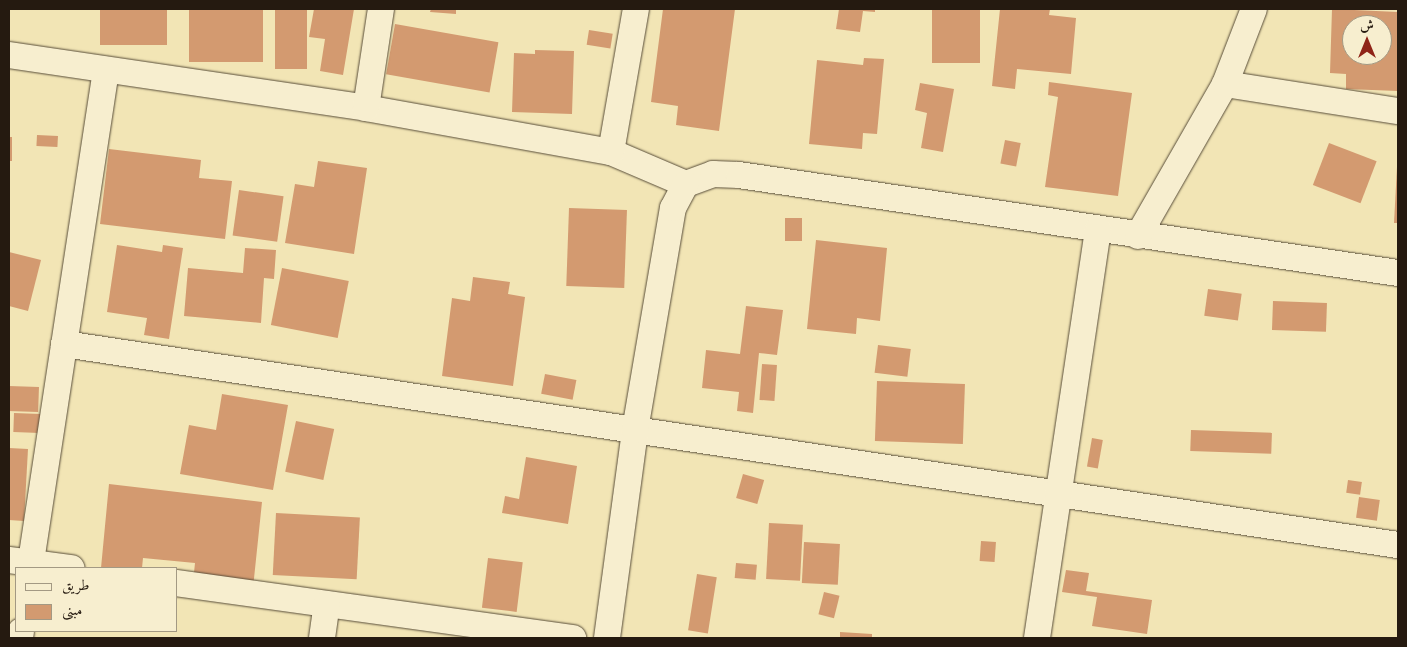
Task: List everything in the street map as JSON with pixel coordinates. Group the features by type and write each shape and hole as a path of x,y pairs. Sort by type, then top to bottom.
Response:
{"street":[{"path":"366,108 381,9"},
{"path":"611,152 636,9"},
{"path":"1138,236 1226,84 1254,9"},
{"path":"9,55 366,108 611,152 686,184"},
{"path":"59,567 24,564 64,344 106,70"},
{"path":"1226,84 1398,111"},
{"path":"607,638 635,430 673,208 686,184 713,174 739,175 1398,274"},
{"path":"1037,638 1057,494 1098,230"},
{"path":"64,344 1398,546"},
{"path":"178,583 573,638"},
{"path":"322,638 327,604"}],"building":[{"path":"100,9 167,9 167,45 100,45"},
{"path":"189,9 263,9 263,62 189,62"},
{"path":"275,9 307,9 307,69 275,69"},
{"path":"314,9 354,9 343,75 320,71 325,39 309,37"},
{"path":"431,9 456,9 456,14 430,12"},
{"path":"663,9 735,9 719,131 676,125 678,106 651,102"},
{"path":"839,9 875,9 875,12 863,11 860,32 836,29"},
{"path":"932,9 980,9 980,63 932,63"},
{"path":"1000,9 1050,9 1049,15 1076,18 1071,74 1017,69 1015,89 992,86"},
{"path":"1332,9 1398,12 1398,91 1346,89 1346,74 1330,73"},
{"path":"395,24 498,42 490,92 386,74"},
{"path":"589,30 613,34 610,49 587,45"},
{"path":"535,50 574,51 572,114 512,112 514,53 535,54"},
{"path":"864,58 884,59 877,134 863,133 862,149 809,144 817,60 863,65"},
{"path":"1049,82 1132,93 1118,196 1045,187 1058,97 1048,95"},
{"path":"920,83 954,89 943,152 921,148 927,113 915,110"},
{"path":"37,135 58,136 57,147 36,146"},
{"path":"9,137 12,137 12,161 9,161"},
{"path":"1005,140 1021,143 1016,167 1000,164"},
{"path":"1329,143 1377,161 1360,203 1313,185"},
{"path":"109,149 201,160 199,178 232,181 225,239 100,224"},
{"path":"318,161 367,168 354,254 285,243 295,184 314,187"},
{"path":"1397,167 1398,223 1394,223"},
{"path":"239,190 284,196 277,242 233,236"},
{"path":"569,208 627,210 624,288 566,286"},
{"path":"785,218 802,218 802,241 785,241"},
{"path":"816,240 887,248 880,321 857,318 856,334 807,329"},
{"path":"117,245 162,252 163,245 183,248 169,339 144,335 147,318 107,312"},
{"path":"245,248 276,250 274,279 264,278 261,323 184,316 188,268 243,273"},
{"path":"9,252 41,260 28,311 9,306"},
{"path":"282,268 349,281 338,338 271,325"},
{"path":"473,277 510,282 508,294 525,297 513,386 442,376 452,298 470,301"},
{"path":"1208,289 1242,294 1238,320 1204,316"},
{"path":"1273,301 1327,303 1326,332 1272,330"},
{"path":"746,306 783,310 777,355 759,353 753,413 737,411 739,392 702,388 706,350 740,354"},
{"path":"878,345 911,349 907,377 875,373"},
{"path":"762,364 777,365 774,401 759,400"},
{"path":"545,374 576,380 573,400 541,394"},
{"path":"877,381 965,384 963,444 875,441"},
{"path":"9,386 39,387 38,412 9,411"},
{"path":"222,394 288,405 273,490 180,474 189,425 216,430"},
{"path":"14,413 47,414 46,433 13,432"},
{"path":"296,421 334,429 323,480 285,472"},
{"path":"1191,430 1272,433 1271,454 1190,451"},
{"path":"1092,438 1103,440 1098,468 1087,467"},
{"path":"9,448 28,449 24,521 9,520"},
{"path":"526,457 577,466 568,524 502,513 505,496 519,499"},
{"path":"743,474 764,480 757,504 736,498"},
{"path":"1348,480 1362,482 1360,495 1346,493"},
{"path":"109,484 262,502 253,588 193,582 195,563 143,558 142,567 101,567"},
{"path":"1359,497 1380,500 1377,521 1356,518"},
{"path":"276,513 360,517 357,579 273,575"},
{"path":"769,523 803,525 800,581 766,579"},
{"path":"981,541 996,542 995,562 980,561"},
{"path":"804,542 840,544 838,585 802,583"},
{"path":"488,558 523,562 517,612 482,608"},
{"path":"736,563 757,565 756,580 735,578"},
{"path":"1066,570 1089,573 1086,591 1152,600 1147,634 1092,626 1097,597 1062,592"},
{"path":"697,574 717,577 708,633 688,630"},
{"path":"824,592 840,596 834,618 818,614"},
{"path":"840,632 872,634 872,638 840,638"}]}
